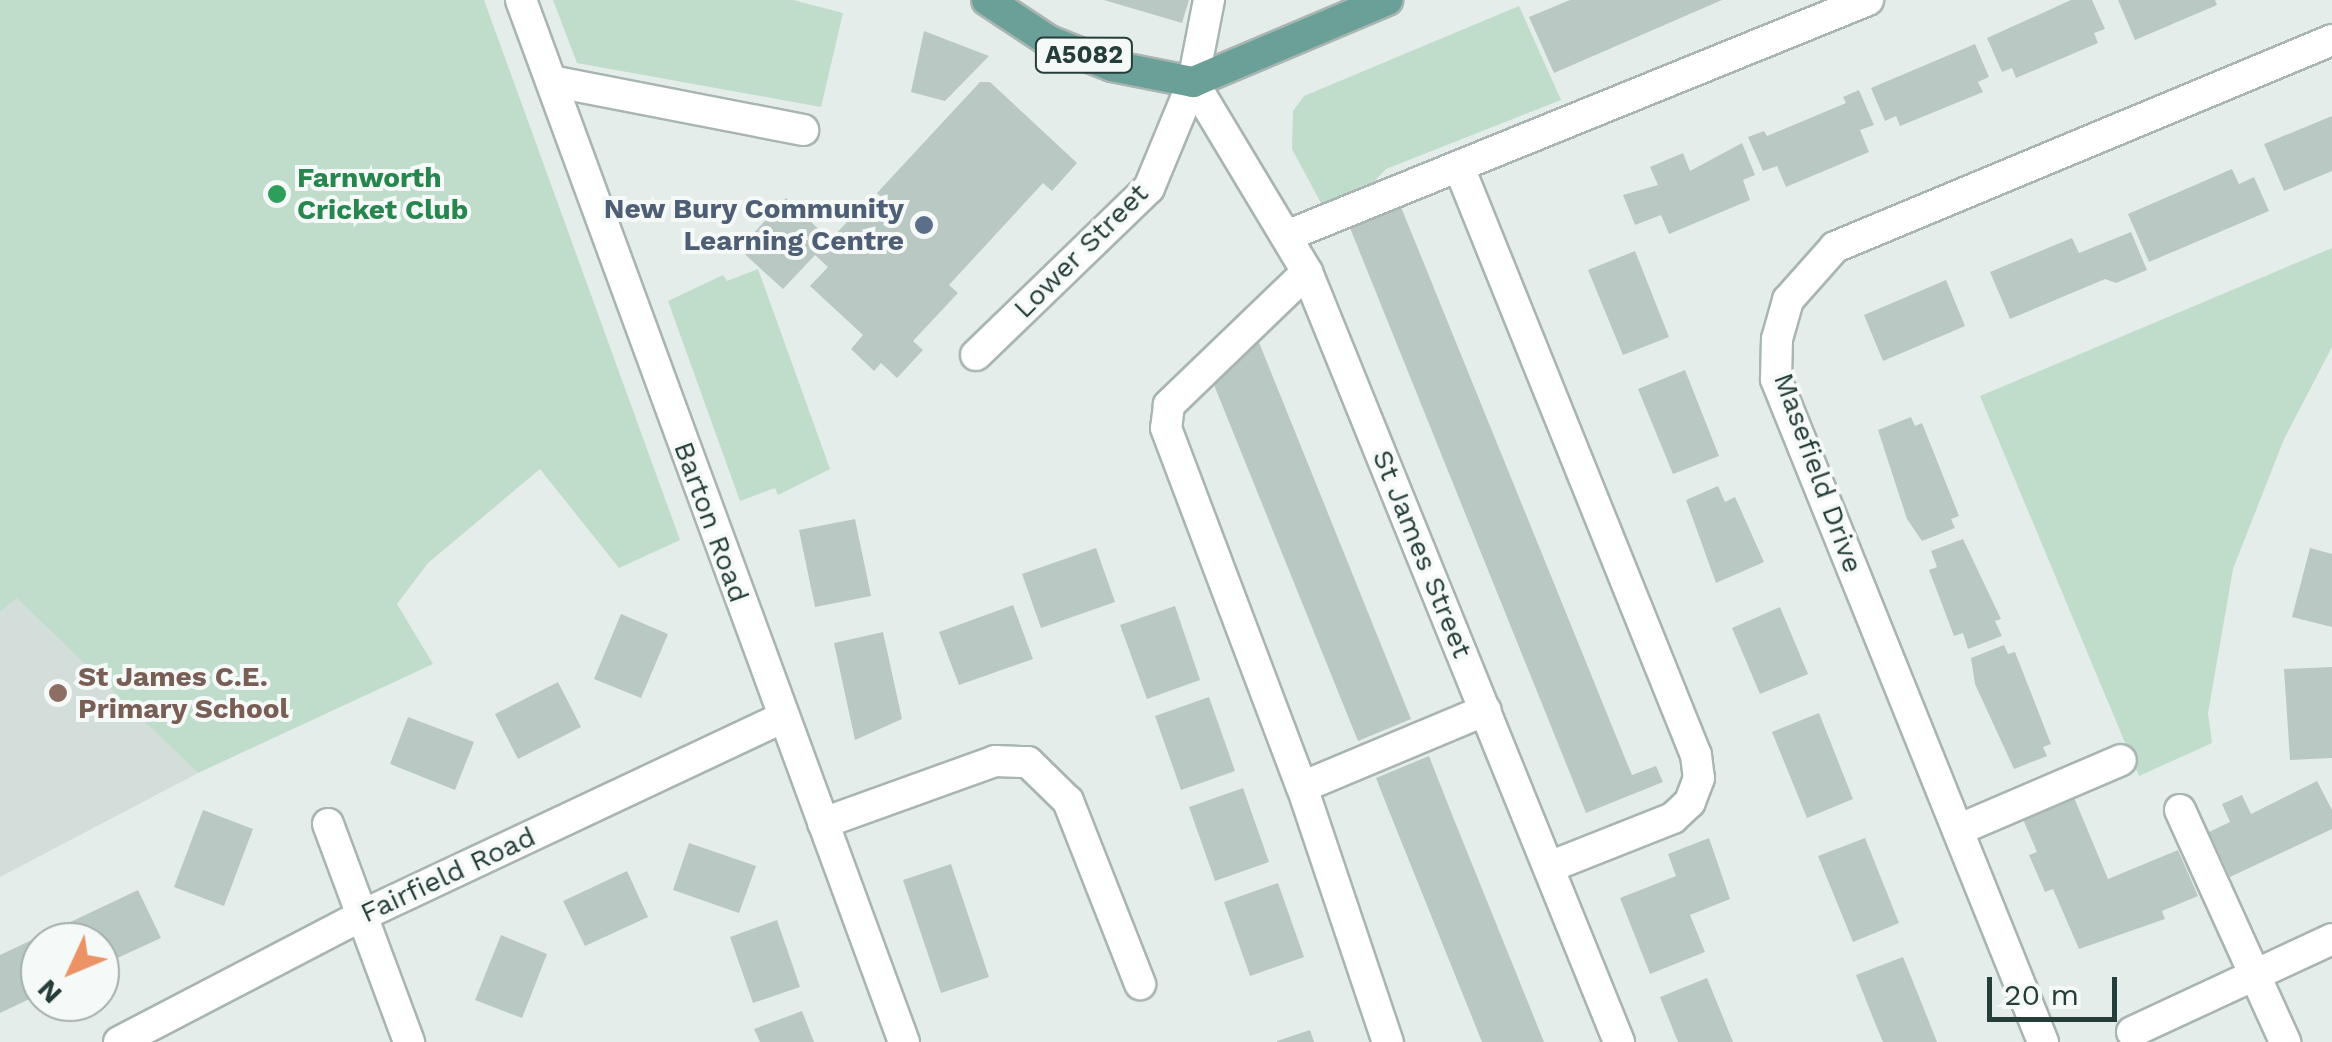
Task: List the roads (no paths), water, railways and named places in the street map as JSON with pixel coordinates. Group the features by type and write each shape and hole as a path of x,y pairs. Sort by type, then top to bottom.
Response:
{"main road":[{"name":"A5082","path":"987,0 1049,41 1112,66 1193,82"},
{"path":"1193,82 1388,0"}],"street":[{"name":"Barton Road","path":"521,0 904,1042"},
{"name":"Lower Street","path":"976,355 1149,188 1193,82 1209,0"},
{"path":"1289,236 1868,0"},
{"name":"Masefield Drive","path":"2044,1042 1776,379 1777,339 1788,300 1835,247 2332,40"},
{"path":"551,81 803,130"},
{"name":"St James Street","path":"1193,82 1289,236 1307,272 1619,1042"},
{"path":"1459,167 1688,736 1699,778 1690,802 1672,818 1549,868"},
{"path":"1307,272 1169,405 1166,428 1302,787 1388,1042"},
{"path":"1302,787 1486,710"},
{"name":"Fairfield Road","path":"119,1042 363,915 782,718"},
{"path":"1958,830 2122,760"},
{"path":"823,823 995,761 1028,762 1068,801 1140,984"},
{"path":"2180,810 2285,1042"},
{"path":"328,824 409,1042"},
{"path":"2132,1032 2332,939"}],"place":[{"name":"Farnworth Cricket Club","path":"277,194"},
{"name":"New Bury Community Learning Centre","path":"924,225"},
{"name":"St James C.E. Primary School","path":"58,693"}]}
